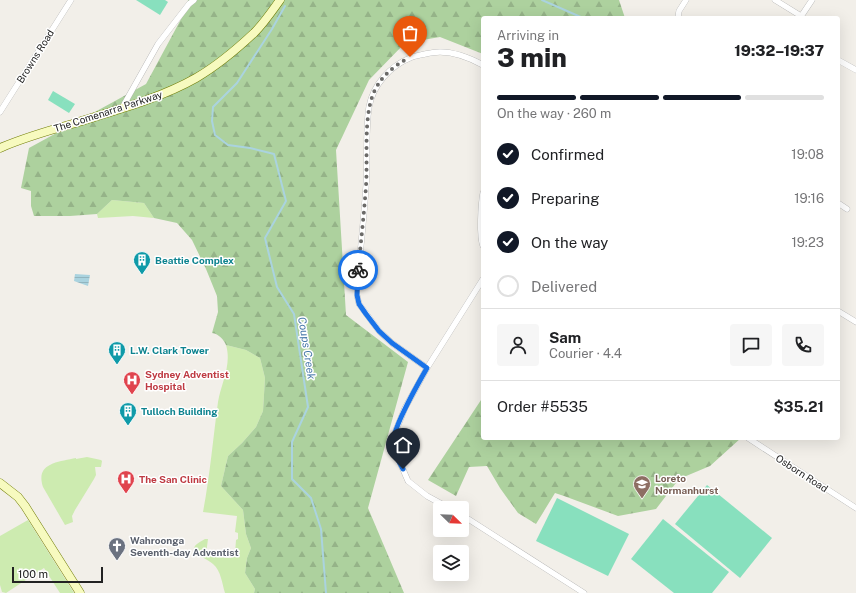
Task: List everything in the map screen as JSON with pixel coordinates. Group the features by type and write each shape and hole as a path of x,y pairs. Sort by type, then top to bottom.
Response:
{"main road":[{"name":"The Comenarra Parkway","path":"0,148 36,134 122,108 165,92 195,78 238,47 254,33 280,0"},
{"path":"0,483 25,506 80,593"}],"street":[{"name":"Browns Road","path":"0,112 71,0"},
{"path":"122,108 158,44 189,4 194,0"},
{"path":"679,16 686,0"},
{"path":"775,0 799,16"},
{"path":"802,16 812,0"},
{"path":"427,368 392,343 379,331 359,304 357,295 366,184 369,106 374,92 381,80 389,71 410,57 432,52 440,52 468,58 481,64"},
{"path":"840,61 856,70"},
{"path":"840,204 847,209"},
{"path":"436,501 427,496 408,481 392,444 405,408 427,368 481,282"},
{"path":"840,312 856,322"},
{"name":"Osborn Road","path":"751,440 856,508"},
{"path":"469,519 584,593"}],"green space":[{"path":"136,0 165,0 168,2 160,15"},
{"path":"188,0 619,0 624,16 481,16 481,53 440,37 405,43 369,80 336,150 346,315 408,362 368,508 404,593 254,593 255,589 245,573 247,558 251,548 246,534 243,510 221,486 228,456 256,427 263,411 265,378 260,358 246,350 226,345 221,338 212,333 218,312 217,296 192,240 177,223 154,218 144,203 112,200 97,214 34,216 31,206 31,191 21,188 29,148 146,84 187,8"},
{"path":"53,91 75,104 69,113 48,100"},
{"path":"112,200 144,203 154,218 133,216 98,218 97,214"},
{"path":"226,345 246,350 260,358 265,378 263,411 256,427 228,456 221,486 243,510 246,534 251,548 247,558 245,573 255,589 254,593 225,593 221,577 216,567 194,549 198,543 208,539 206,554 210,554 210,556 231,558 232,553 235,553 236,540 238,539 238,533 235,532 237,516 203,512 210,471 218,402 228,360"},
{"path":"481,400 481,440 739,440 710,466 679,479 656,509 618,516 555,493 536,524 518,513 500,488 487,466 469,467 456,496 428,480"},
{"path":"87,457 101,460 101,467 95,467 96,475 72,516 73,522 65,525 43,487 41,479 42,473 45,468 50,465 76,458"},
{"path":"707,485 772,538 740,578 675,524"},
{"path":"557,498 629,534 608,576 536,541"},
{"path":"663,519 729,572 712,593 674,593 631,559"},
{"path":"28,520 74,593 60,593 44,568 6,593 2,592 0,585 0,536"}],"water":[{"path":"75,274 90,275 88,286 74,281"}],"waterway":[{"path":"542,0 578,16"},
{"name":"Coups Creek","path":"285,6 237,83 213,107 212,121 215,135 228,145 250,148 274,154 286,201 265,238 277,287 294,314 308,407 292,442 292,479 311,498 321,529 326,593"}],"way so far":[{"path":"358,270 366,184 369,106 374,92 381,80 389,71 410,57"}],"place":[{"name":"Beattie Complex","path":"142,275"},
{"name":"L.W. Clark Tower","path":"117,365"},
{"name":"Sydney Adventist Hospital","path":"132,395"},
{"name":"Tulloch Building","path":"128,426"},
{"name":"The San Clinic","path":"126,494"},
{"name":"Loreto Normanhurst","path":"642,499"},
{"name":"Wahroonga Seventh-day Adventist","path":"117,561"}],"route":[{"path":"358,270 357,295 359,304 366,314 379,331 392,343 427,368 405,408 392,444 403,469"}]}
